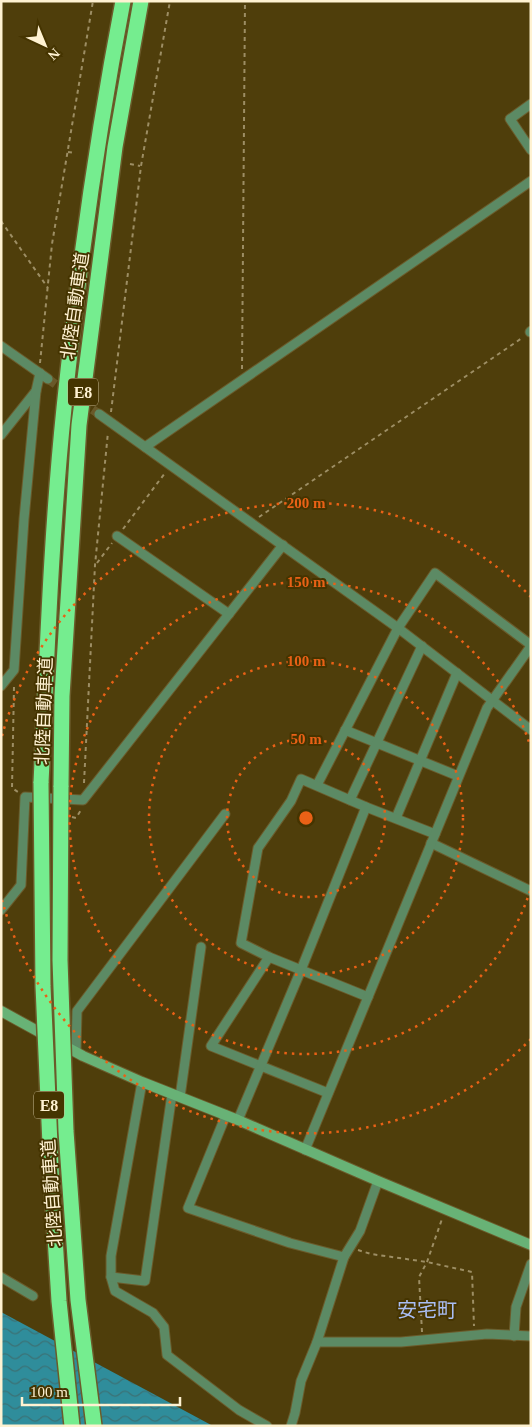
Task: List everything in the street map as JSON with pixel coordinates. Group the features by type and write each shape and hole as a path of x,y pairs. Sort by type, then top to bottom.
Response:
{"highway":[{"name":"北陸自動車道","path":"72,1426 59,1300 42,986 41,784 49,597 64,409 88,213 123,1"},
{"name":"北陸自動車道","path":"94,1426 78,1300 66,1131 60,960 62,696 70,543 79,425 115,148 141,1"}],"street":[{"path":"531,104 510,119 531,150"},
{"path":"145,447 531,181"},
{"path":"1,346 48,379"},
{"path":"1,686 14,670 24,519 36,391 40,373"},
{"path":"1,435 36,391"},
{"path":"99,414 398,628 531,730"},
{"path":"117,536 229,614"},
{"path":"1,910 21,885 25,798 83,800 283,545"},
{"path":"305,1150 487,708 531,645 435,573 398,628 316,785"},
{"path":"350,800 422,646"},
{"path":"396,818 457,673"},
{"path":"345,730 458,776"},
{"path":"368,997 270,957 241,943 258,848 292,800 301,779 435,834"},
{"path":"238,1120 301,970 366,807"},
{"path":"76,1052 77,1011 225,814"},
{"path":"431,843 531,891"},
{"path":"111,1276 145,1281 201,947"},
{"path":"270,957 211,1046 328,1094"},
{"path":"1,1011 76,1052 142,1082 238,1120 378,1182 531,1246"},
{"path":"142,1082 111,1256 111,1276 115,1291 153,1313 164,1326 168,1355 238,1410 267,1426"},
{"path":"226,1115 188,1208 290,1243 344,1257"},
{"path":"291,1426 296,1413 301,1380 317,1342 344,1257 360,1231 378,1182"},
{"path":"514,1336 516,1307 531,1264"},
{"path":"1,1277 33,1296"},
{"path":"317,1342 401,1342 475,1336 531,1336"}],"path":[{"path":"40,373 52,244 93,1"},
{"path":"83,800 103,475 141,166 170,1"},
{"path":"242,380 246,1"},
{"path":"68,152 75,153"},
{"path":"130,164 141,166"},
{"path":"1,221 48,288"},
{"path":"251,522 530,332"},
{"path":"96,565 171,465"},
{"path":"14,670 12,788 25,798"},
{"path":"70,818 76,818 82,810"},
{"path":"422,1340 418,1277 426,1262 445,1210"},
{"path":"350,1248 370,1254 426,1262 472,1272 475,1336"}],"water":[{"path":"1,1312 213,1426 1,1426"}],"tunnel":[{"path":"48,379 99,414"}],"district":[{"name":"安宅町","path":"427,1310"}]}
